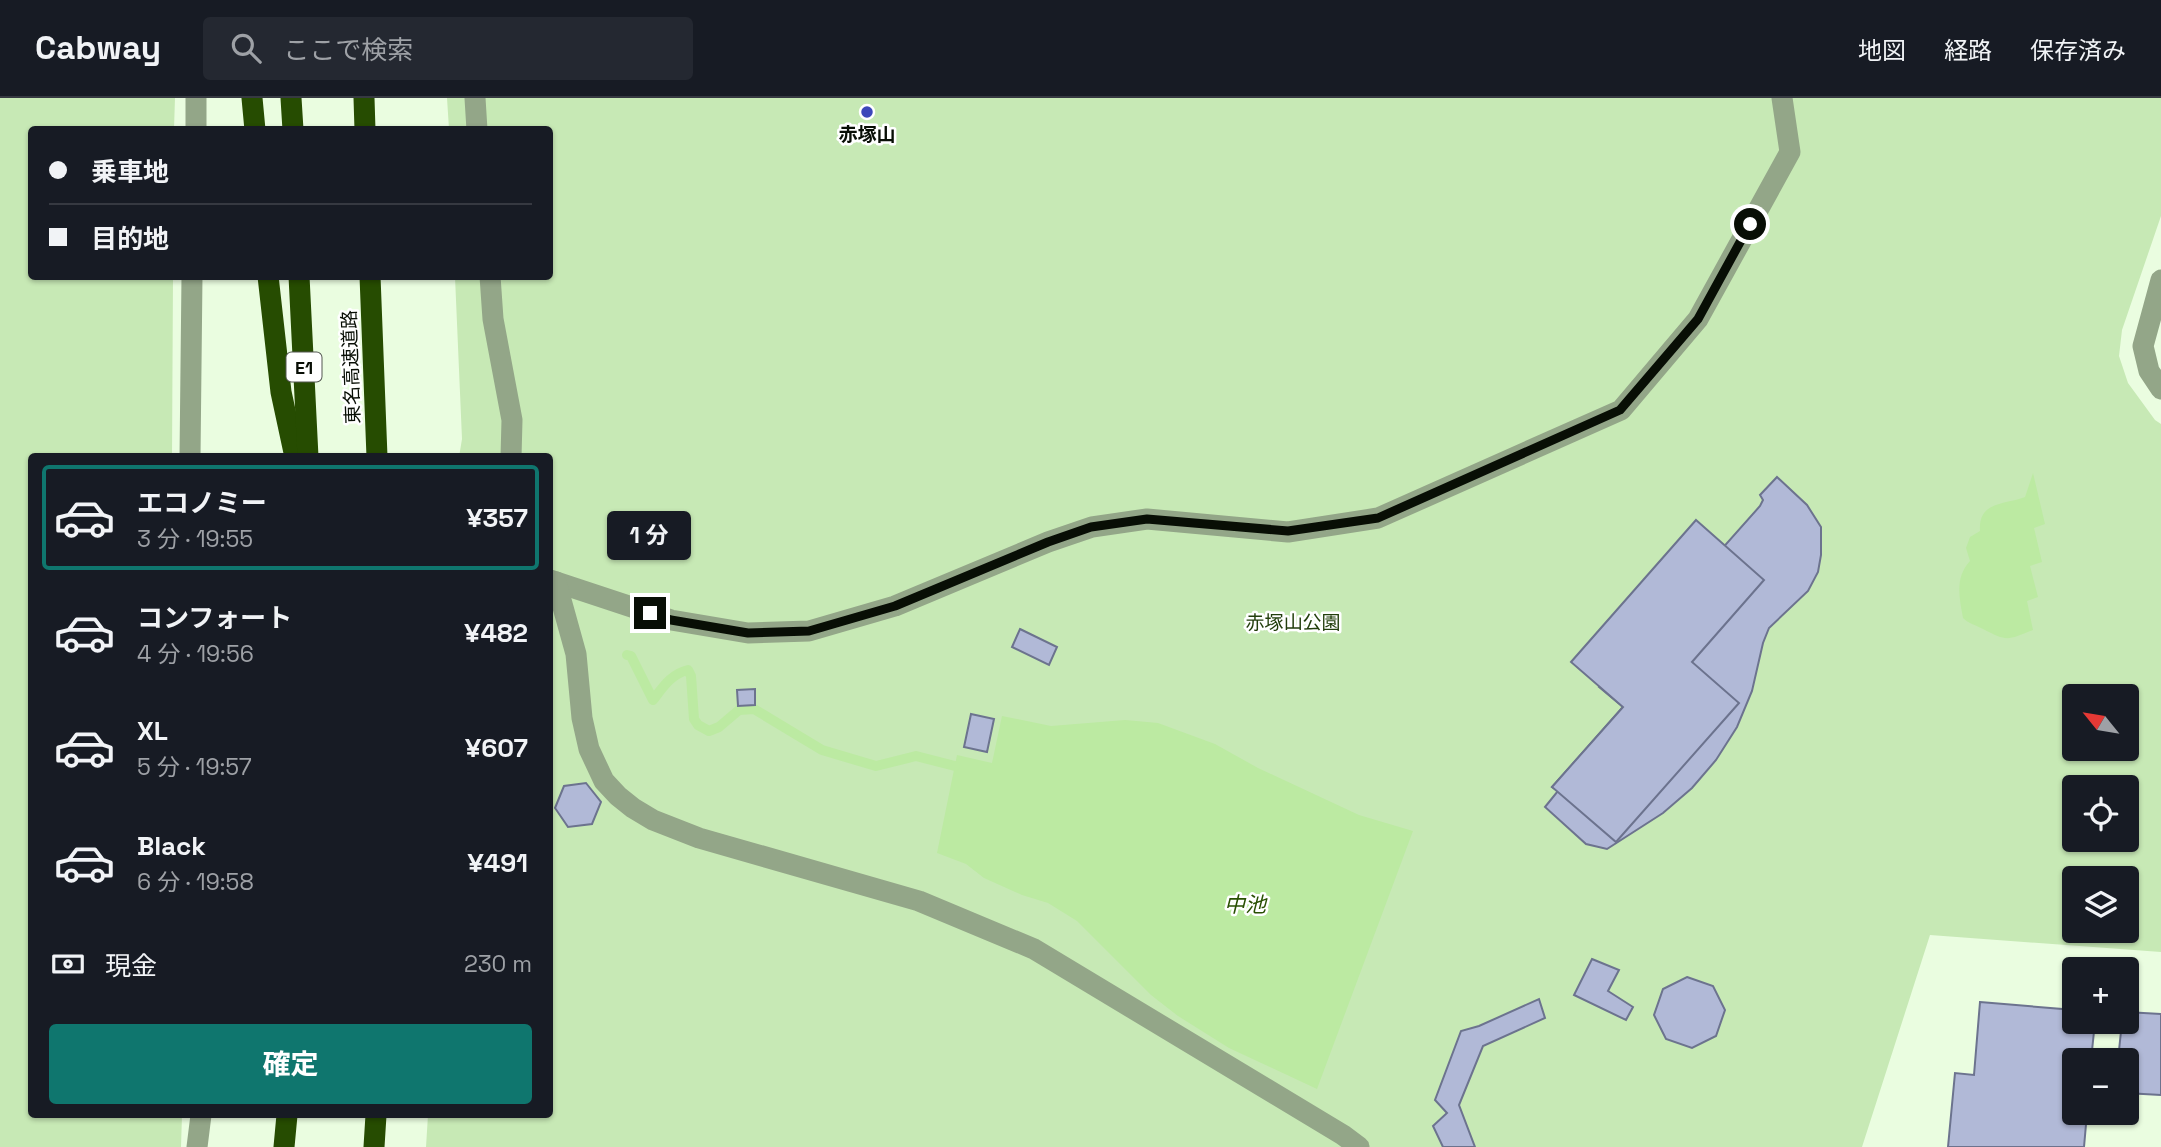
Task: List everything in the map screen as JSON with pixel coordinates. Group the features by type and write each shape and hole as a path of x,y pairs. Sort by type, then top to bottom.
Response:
{"highway":[{"path":"253,98 255,126"},
{"path":"291,98 293,126"},
{"path":"364,98 365,126"},
{"path":"268,280 281,392 294,453"},
{"name":"E1","path":"299,280 308,453"},
{"name":"東名高速道路","path":"370,280 377,453"},
{"path":"284,1147 287,1118"},
{"path":"374,1147 376,1118"}],"street":[{"path":"195,126 196,98"},
{"path":"475,98 477,126"},
{"path":"553,581 671,620 748,633 809,631 895,606 1048,542 1091,527 1147,519 1288,531 1378,518 1620,410 1698,319 1790,152 1782,98"},
{"path":"2161,279 2143,346 2149,371 2161,389"},
{"path":"190,453 192,280"},
{"path":"490,280 493,319 512,420 511,453"},
{"path":"553,581 576,654 582,718 589,749 604,782 633,808 653,820 699,838 919,901 1034,949 1359,1147"},
{"path":"197,1147 201,1118"}],"green space":[{"path":"0,98 175,98 174,126 28,126 28,280 173,280 172,453 28,453 28,1118 182,1118 181,1147 0,1147"},
{"name":"赤塚山公園","path":"447,98 2161,98 2161,216 2122,330 2119,356 2128,383 2155,420 2161,424 2161,952 1930,935 1862,1147 426,1147 428,1118 553,1118 553,453 460,453 462,439 455,280 553,280 553,126 449,126"}],"water":[{"path":"2033,473 2045,524 2034,528 2042,562 2030,566 2038,597 2027,601 2033,630 2012,638 2003,638 1963,618 1959,588 1962,574 1970,561 1966,548 1970,537 1980,531 1980,521 1988,509 2025,497"},
{"name":"中池","path":"1002,716 1051,726 1125,720 1158,723 1215,744 1258,768 1359,815 1413,831 1317,1089 1229,1048 1178,1016 1151,995 1077,921 1048,903 984,878 966,864 937,853 957,755 992,763"}],"building":[{"path":"1777,477 1807,505 1821,527 1818,572 1808,591 1769,628 1752,691 1737,727 1716,760 1692,788 1663,813 1607,849 1586,844 1545,807 1558,791 1552,787 1623,707 1599,687 1760,506 1763,500 1760,495"},
{"path":"1696,520 1764,580 1692,662 1739,703 1616,842 1552,787 1623,707 1571,662"},
{"path":"1020,629 1057,647 1049,665 1012,647"},
{"path":"755,689 755,705 738,706 737,690"},
{"path":"971,714 994,719 987,752 964,747"},
{"path":"586,783 601,802 592,824 568,827 555,808 564,786"},
{"path":"1592,959 1619,970 1608,991 1633,1007 1626,1020 1574,995"},
{"path":"1687,977 1713,986 1725,1010 1716,1036 1692,1048 1666,1039 1654,1015 1663,989"},
{"path":"1539,999 1545,1018 1483,1046 1459,1105 1475,1147 1443,1147 1433,1126 1447,1113 1435,1100 1461,1031 1479,1026"},
{"path":"1980,1002 2062,1009 2062,1034 2094,1034 2092,1048 2062,1048 2062,1125 2086,1125 2084,1147 1948,1147 1955,1073 1974,1075"},
{"path":"2139,1013 2161,1014 2161,1095 2139,1094 2139,1048 2119,1048 2121,1034 2139,1034"}],"waterway":[{"path":"627,655 631,656 653,700 672,678 688,670 691,676 694,719 698,725 709,731 719,727 739,710 754,709 822,750 876,766 916,756 955,766"}],"place":[{"name":"赤塚山","path":"867,112"}],"route":[{"path":"650,613 671,620 748,633 809,631 895,606 1048,542 1091,527 1147,519 1288,531 1378,518 1620,410 1698,319 1750,224"}]}
